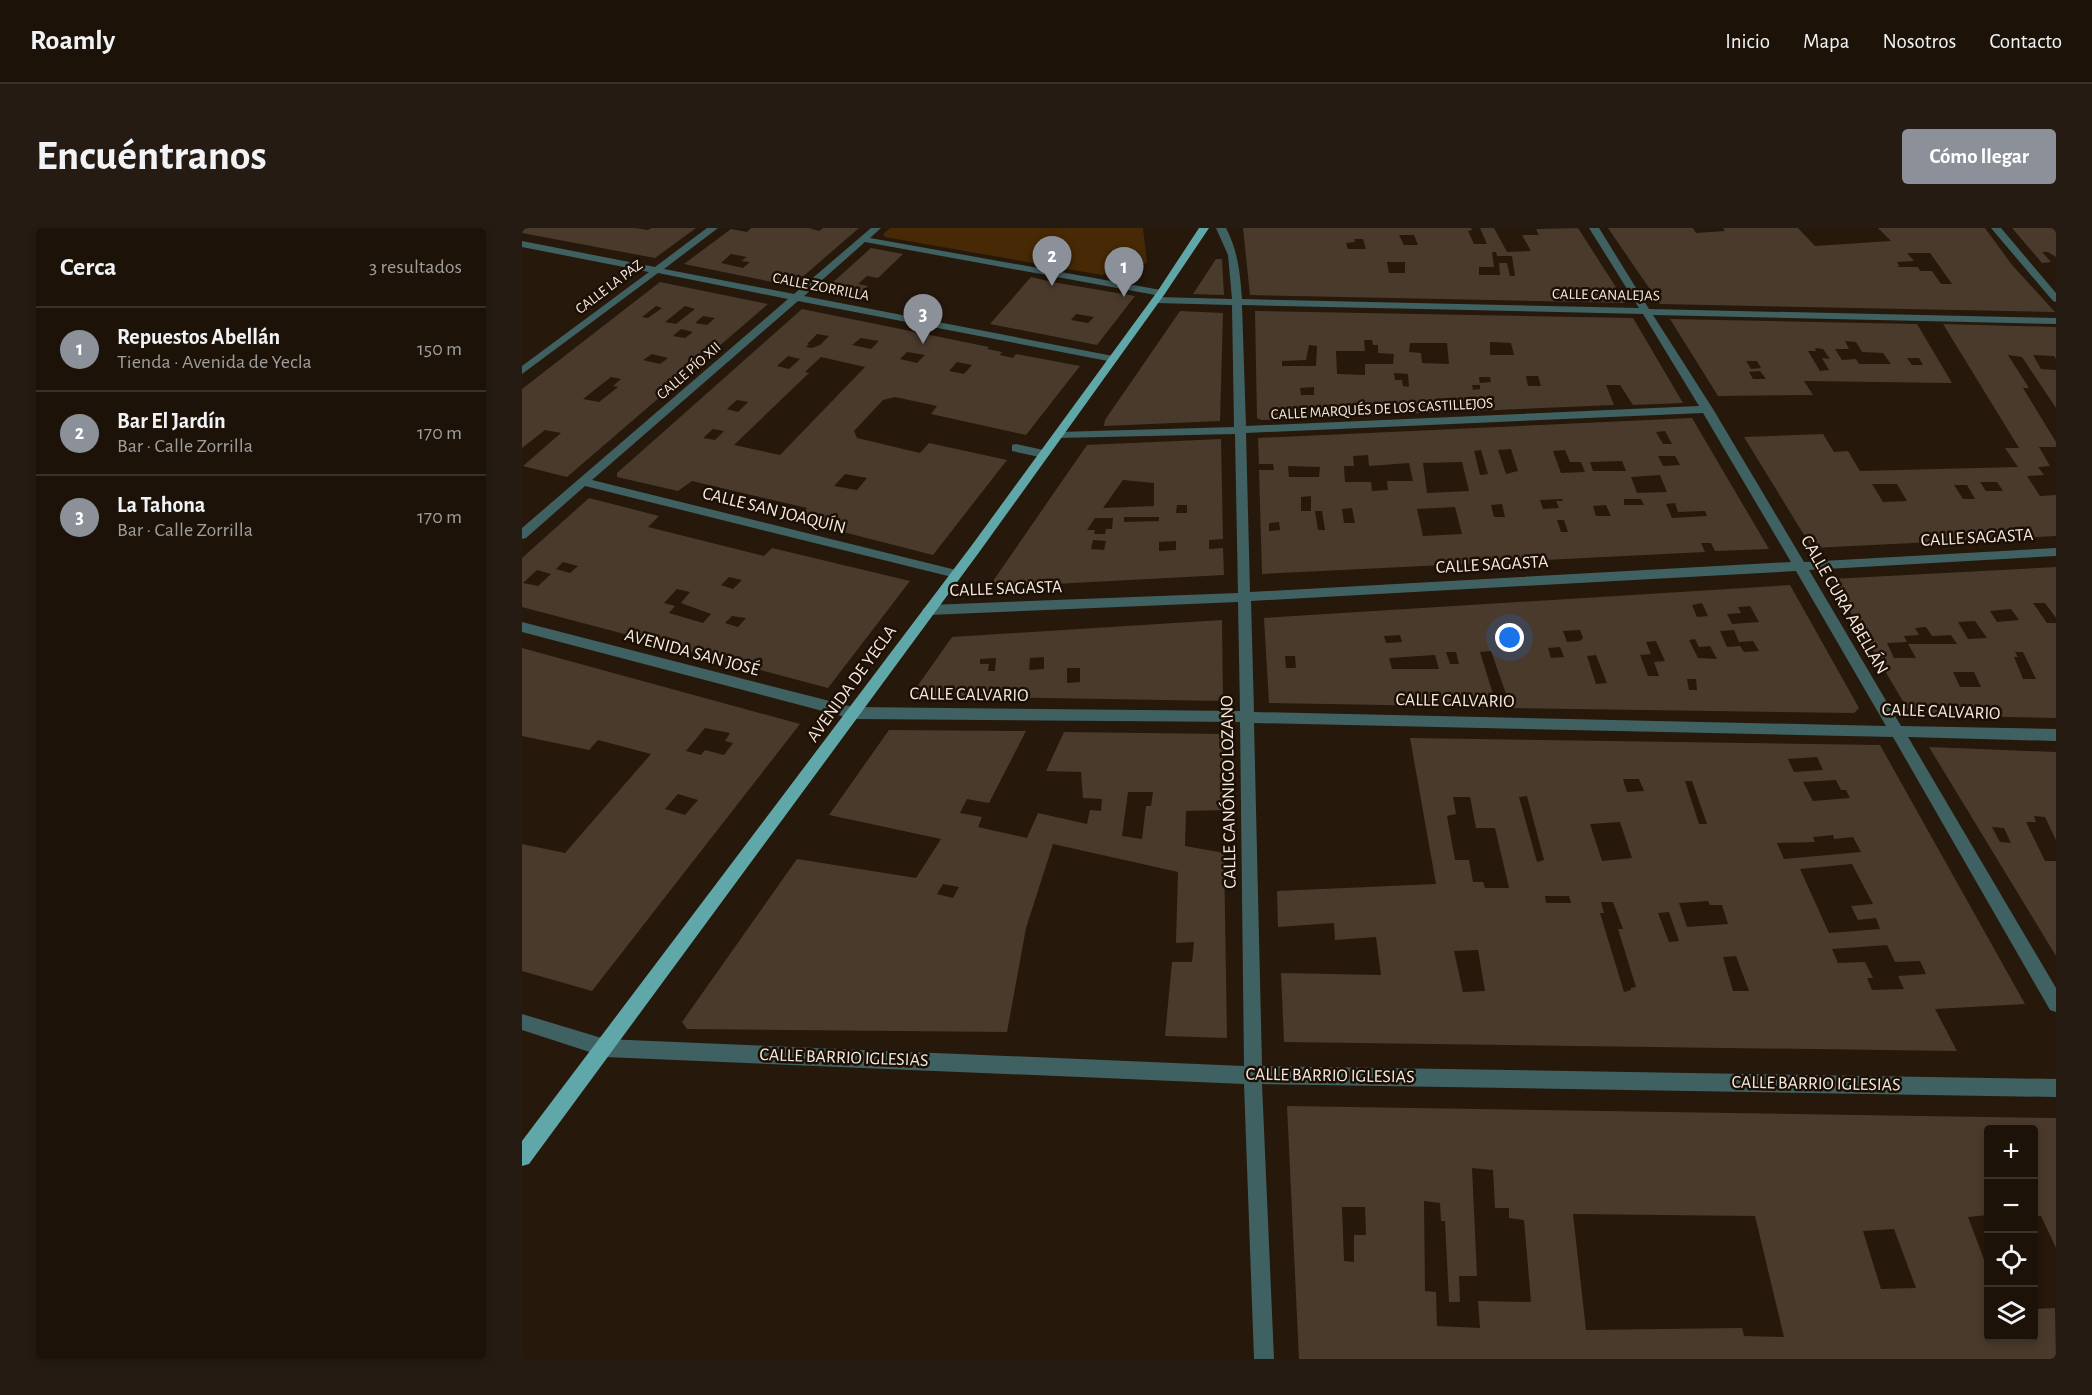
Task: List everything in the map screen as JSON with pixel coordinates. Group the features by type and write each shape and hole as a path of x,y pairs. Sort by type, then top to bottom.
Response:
{"main road":[{"name":"AVENIDA DE YECLA","path":"522,1157 956,574 1113,359 1204,228"}],"street":[{"name":"CALLE LA PAZ","path":"522,371 713,228"},
{"name":"CALLE PÍO XII","path":"522,536 876,228"},
{"name":"CALLE CANÓNIGO LOZANO","path":"1221,228 1231,243 1237,303 1254,1075 1264,1359"},
{"name":"CALLE CURA ABELLÁN","path":"1594,228 1708,409 1801,565 2056,1004"},
{"path":"1996,228 2056,298"},
{"name":"CALLE CANALEJAS","path":"863,239 1158,296 1237,303 2056,321"},
{"name":"CALLE ZORRILLA","path":"522,244 1113,359"},
{"name":"CALLE MARQUÉS DE LOS CASTILLEJOS","path":"1058,435 1239,430 1708,409"},
{"path":"1016,448 1044,454"},
{"name":"CALLE SAN JOAQUÍN","path":"583,482 956,574"},
{"name":"CALLE SAGASTA","path":"929,610 1244,597 2056,552"},
{"name":"AVENIDA SAN JOSÉ","path":"522,627 853,713"},
{"name":"CALLE CALVARIO","path":"853,713 1247,717 2056,735"},
{"name":"CALLE BARRIO IGLESIAS","path":"522,1022 605,1048 1254,1075 2056,1088"}],"shaded area":[{"path":"890,228 1143,228 1147,263 1102,275 885,237 883,234"}],"building":[{"path":"522,228 648,230 651,228 696,228 655,258 522,233"},
{"path":"751,228 809,228 819,231 823,228 859,228 792,286 684,264 731,229 747,232","holes":["731,254 747,257 741,261 750,262 743,268 721,263"]},
{"path":"1243,228 1471,228 1472,230 1468,231 1474,244 1487,244 1480,228 1494,228 1507,252 1531,251 1522,235 1539,235 1536,229 1578,228 1626,303 1250,295","holes":["1399,235 1414,235 1418,245 1404,245","1354,239 1363,239 1366,249 1348,249 1346,243 1355,242","1492,252 1496,252 1497,256 1512,256 1515,276 1510,276 1507,263 1499,263 1500,275 1479,275 1479,267 1494,267","1387,262 1405,262 1405,273 1389,273"]},
{"path":"1608,228 1693,228 1696,233 1725,231 1723,228 1798,228 1815,246 1891,241 1878,228 1985,228 2012,265 2055,312 1660,304","holes":["1907,253 1930,253 1952,284 1941,284 1932,271 1920,271 1918,267 1897,267 1899,266 1897,262 1914,261"]},
{"path":"2012,228 2056,228 2056,257 2048,252 2042,252 2051,262 2042,263"},
{"path":"871,248 903,254 878,278 867,276 858,284 868,286 856,298 822,292"},
{"path":"1216,259 1222,259 1224,295 1193,294"},
{"path":"1031,277 1135,296 1097,345 990,324","holes":["1076,314 1094,317 1088,323 1071,320"]},
{"path":"660,282 768,304 567,477 523,466 561,433 545,430 522,448 522,389","holes":["656,306 662,308 648,318 642,317","685,306 695,309 676,324 665,322","703,316 715,318 707,325 695,323","681,329 693,332 685,338 673,336","652,354 668,358 660,364 643,360","611,377 621,379 613,386 618,387 599,402 583,399"]},
{"path":"802,309 989,347 987,349 1002,352 1000,355 1013,358 1016,354 1080,366 1026,435 931,414 937,406 895,397 883,400 854,431 857,438 920,453 929,443 1007,460 933,555 796,520 807,508 692,481 678,491 617,477 617,473","holes":["817,334 829,336 820,345 812,348 806,347 809,344 807,344","861,338 879,341 871,349 852,345","907,352 925,355 917,363 900,359","788,356 800,359 789,369 777,366","821,357 865,367 780,455 734,445 809,373 805,372","957,362 972,365 964,374 949,371","737,400 748,402 738,412 727,409","713,429 724,431 715,440 703,438","845,474 867,478 857,490 834,486"]},
{"path":"1180,311 1223,313 1220,421 1104,426 1105,420"},
{"path":"1255,311 1633,318 1683,403 1633,405 1620,385 1606,385 1614,405 1261,420 1257,418","holes":["1364,340 1372,340 1373,345 1378,345 1378,353 1394,354 1393,364 1365,364 1365,375 1337,374 1336,351 1365,351","1490,342 1511,343 1514,355 1490,355","1410,343 1447,343 1449,364 1422,363 1421,353 1409,352","1309,345 1317,346 1316,366 1282,366 1282,361 1306,360","1394,373 1408,374 1409,387 1403,386 1402,380 1395,380","1526,376 1538,376 1541,386 1528,386","1479,377 1490,377 1491,382 1480,383 1480,385","1472,385 1480,385 1480,389 1473,390","1314,387 1314,395 1301,395 1300,388"]},
{"path":"1670,319 1917,324 1952,383 1804,381 1813,395 1718,396","holes":["1845,341 1856,342 1862,352 1883,353 1891,364 1859,364 1856,359 1842,360 1835,349 1849,349","1815,348 1823,349 1830,359 1822,358 1829,370 1820,371 1808,351 1816,351","1907,358 1919,358 1923,365 1912,365","1746,361 1757,361 1761,368 1751,369","1760,371 1766,379 1753,379 1749,372"]},
{"path":"1943,324 2056,327 2056,359 2054,356 2033,355 2041,369 2056,370 2056,408 2022,357 2008,355 2029,388 2023,388 2056,442 2056,447 2039,447 2050,466 2038,467 2044,475 2027,476 2040,496 2056,495 2056,536 1812,548 1744,437 1823,434 1834,452 1848,451 1860,471 2018,467 2005,448 2019,448","holes":["1980,482 1997,482 2003,491 1986,491","1872,484 1897,484 1907,501 1883,502","1954,485 1967,485 1975,499 1963,499"]},
{"path":"1692,418 1769,549 1715,551 1711,543 1701,543 1705,552 1262,574 1259,470 1274,470 1273,464 1259,464 1258,438","holes":["1665,431 1672,444 1663,444 1656,432","1511,449 1518,471 1506,474 1498,450","1481,450 1488,474 1480,475 1474,451","1565,450 1570,462 1581,462 1585,472 1561,473 1553,451","1368,455 1369,466 1409,463 1413,481 1387,481 1388,490 1372,491 1371,482 1345,482 1344,466 1354,466 1353,456","1658,456 1675,456 1680,465 1663,466","1622,461 1626,471 1593,471 1590,462","1462,462 1469,491 1427,493 1423,463","1288,466 1320,467 1319,477 1289,477","1660,475 1667,492 1637,493 1631,477","1311,496 1311,511 1301,511 1301,497","1562,499 1563,501 1556,501 1559,508 1543,509 1540,500","1624,499 1641,499 1644,505 1624,505","1675,503 1678,512 1705,511 1707,516 1672,518 1666,504","1502,504 1505,517 1494,517 1491,505","1606,505 1611,516 1596,516 1593,506","1455,507 1462,534 1423,536 1417,509","1352,508 1355,523 1344,523 1342,509","1315,511 1322,511 1325,530 1318,530","1557,520 1564,520 1568,532 1561,532","1279,522 1280,530 1269,531 1269,523"]},
{"path":"1221,439 1223,539 1209,540 1209,549 1223,548 1224,575 995,587 991,584 1087,445","holes":["1123,480 1154,483 1154,506 1103,508","1177,505 1187,505 1187,513 1176,513","1124,517 1159,517 1159,521 1124,522","1095,518 1113,518 1112,529 1106,529 1105,534 1094,534 1095,530 1087,530","1093,540 1106,541 1104,550 1091,549","1176,541 1176,550 1159,551 1159,542"]},
{"path":"589,498 659,516 648,527 764,556 772,548 910,581 828,688 522,607 522,558","holes":["563,562 578,566 570,573 556,569","537,570 551,574 538,586 523,583","729,577 742,580 733,589 721,585","677,589 690,592 681,603 711,614 703,623 669,613 675,606 664,603","732,616 746,618 738,627 725,623"]},
{"path":"2056,567 2056,618 2045,603 2033,603 2047,623 2056,623 2056,718 1911,715 1831,579","holes":["2011,609 2019,620 1997,622 1990,611","1975,621 1987,638 1968,639 1958,622","1926,627 1932,636 1951,635 1957,644 1908,644 1916,658 1894,658 1887,643 1907,642 1904,636 1919,635 1915,628","2015,652 2023,652 2036,679 2023,679 2014,657 2018,657","1953,672 1974,672 1981,687 1960,687"]},
{"path":"1790,585 1859,708 1854,713 1511,708 1491,651 1480,652 1497,707 1269,703 1264,618","holes":["1702,603 1708,616 1697,617 1692,605","1750,606 1759,622 1732,624 1727,614 1741,613 1738,607","1580,630 1583,638 1580,641 1567,642 1563,631","1734,630 1739,642 1753,641 1759,651 1744,652 1740,646 1727,647 1720,631","1400,635 1402,642 1386,643 1384,636","1695,639 1699,647 1710,646 1717,659 1698,658 1689,640","1656,641 1665,661 1654,662 1659,676 1648,676 1640,655 1651,654 1646,642","1560,647 1564,657 1551,658 1548,648","1446,652 1456,652 1459,664 1450,664","1435,655 1439,669 1392,669 1389,658","1596,655 1607,683 1596,684 1587,656","1285,656 1295,656 1296,668 1286,668","1687,679 1696,679 1697,690 1689,690"]},
{"path":"1222,620 1223,701 921,696 914,691 952,637","holes":["1044,657 1044,669 1029,670 1030,658","996,658 995,671 988,671 989,664 980,664 980,659","1067,668 1080,668 1080,682 1067,683"]},
{"path":"522,648 800,724 592,991 522,971 522,844 565,853 651,754 598,740 589,750 522,736","holes":["705,728 730,733 725,741 733,743 724,755 705,750 701,755 686,751","678,794 698,800 685,815 665,809"]},
{"path":"889,730 1026,731 989,803 967,799 960,813 982,817 978,827 1027,838 1038,813 1087,824 1090,810 1101,811 1102,799 1083,798 1081,772 1046,771 1064,732 1223,734 1224,810 1186,811 1185,846 1224,853 1227,1038 1165,1036 1172,962 1192,962 1194,942 1176,943 1178,872 1053,844 1026,928 1007,1032 687,1029 682,1022 797,859 916,878 941,839 829,815","holes":["1128,792 1153,792 1151,806 1146,806 1142,839 1122,836","943,884 959,887 953,898 937,894"]},
{"path":"1410,738 1880,745 2025,1004 1935,1009 1957,1051 1284,1042 1281,973 1381,975 1376,937 1335,940 1334,923 1278,927 1277,891 1436,884","holes":["1817,757 1823,770 1794,772 1788,759","1623,779 1639,779 1644,791 1627,792","1836,780 1841,790 1846,790 1850,798 1813,801 1803,782","1685,781 1692,781 1707,824 1699,824","1527,796 1544,860 1537,862 1519,797","1453,797 1470,797 1476,828 1495,828 1509,888 1485,888 1483,882 1473,882 1469,860 1455,860 1447,816 1456,814","1620,822 1632,858 1602,861 1590,824","1833,835 1834,839 1853,837 1861,852 1784,859 1777,843 1815,842 1813,837","1852,864 1873,904 1851,906 1858,920 1876,918 1880,929 1829,933 1800,869","1545,896 1569,896 1571,903 1546,903","1708,901 1710,905 1722,905 1728,924 1687,927 1679,903","1601,902 1613,902 1623,929 1618,929 1636,987 1624,992 1600,913 1604,913","1669,912 1679,941 1669,942 1658,913","1887,945 1895,962 1920,961 1926,974 1898,976 1904,989 1872,990 1867,978 1873,978 1865,962 1838,963 1832,949","1478,950 1485,991 1463,992 1454,951","1736,956 1749,991 1733,991 1723,957"]},
{"path":"1929,747 2056,752 2056,840 2045,817 2034,816 2036,822 2026,822 2045,861 2056,861 2056,956","holes":["1992,827 2004,828 2011,843 2000,842"]},
{"path":"1287,1106 2056,1118 2056,1248 2041,1216 2038,1216 2038,1125 1984,1125 1984,1215 1968,1217 1984,1259 1984,1341 2038,1341 2038,1309 2055,1308 2056,1359 1299,1359","holes":["1472,1168 1493,1170 1495,1208 1509,1208 1509,1218 1524,1220 1531,1302 1478,1301 1480,1328 1437,1326 1436,1292 1425,1291 1424,1201 1440,1203 1441,1221 1445,1221 1449,1302 1460,1302 1459,1276 1477,1276","1342,1207 1365,1207 1366,1235 1354,1235 1354,1262 1344,1261","1573,1214 1755,1216 1784,1337 1744,1336 1742,1328 1586,1330","1894,1229 1916,1288 1881,1289 1863,1231"]}],"place":[{"name":"Bar El Jardín","path":"1052,286"},
{"name":"Repuestos Abellán","path":"1124,297"},
{"name":"La Tahona","path":"923,344"}]}
